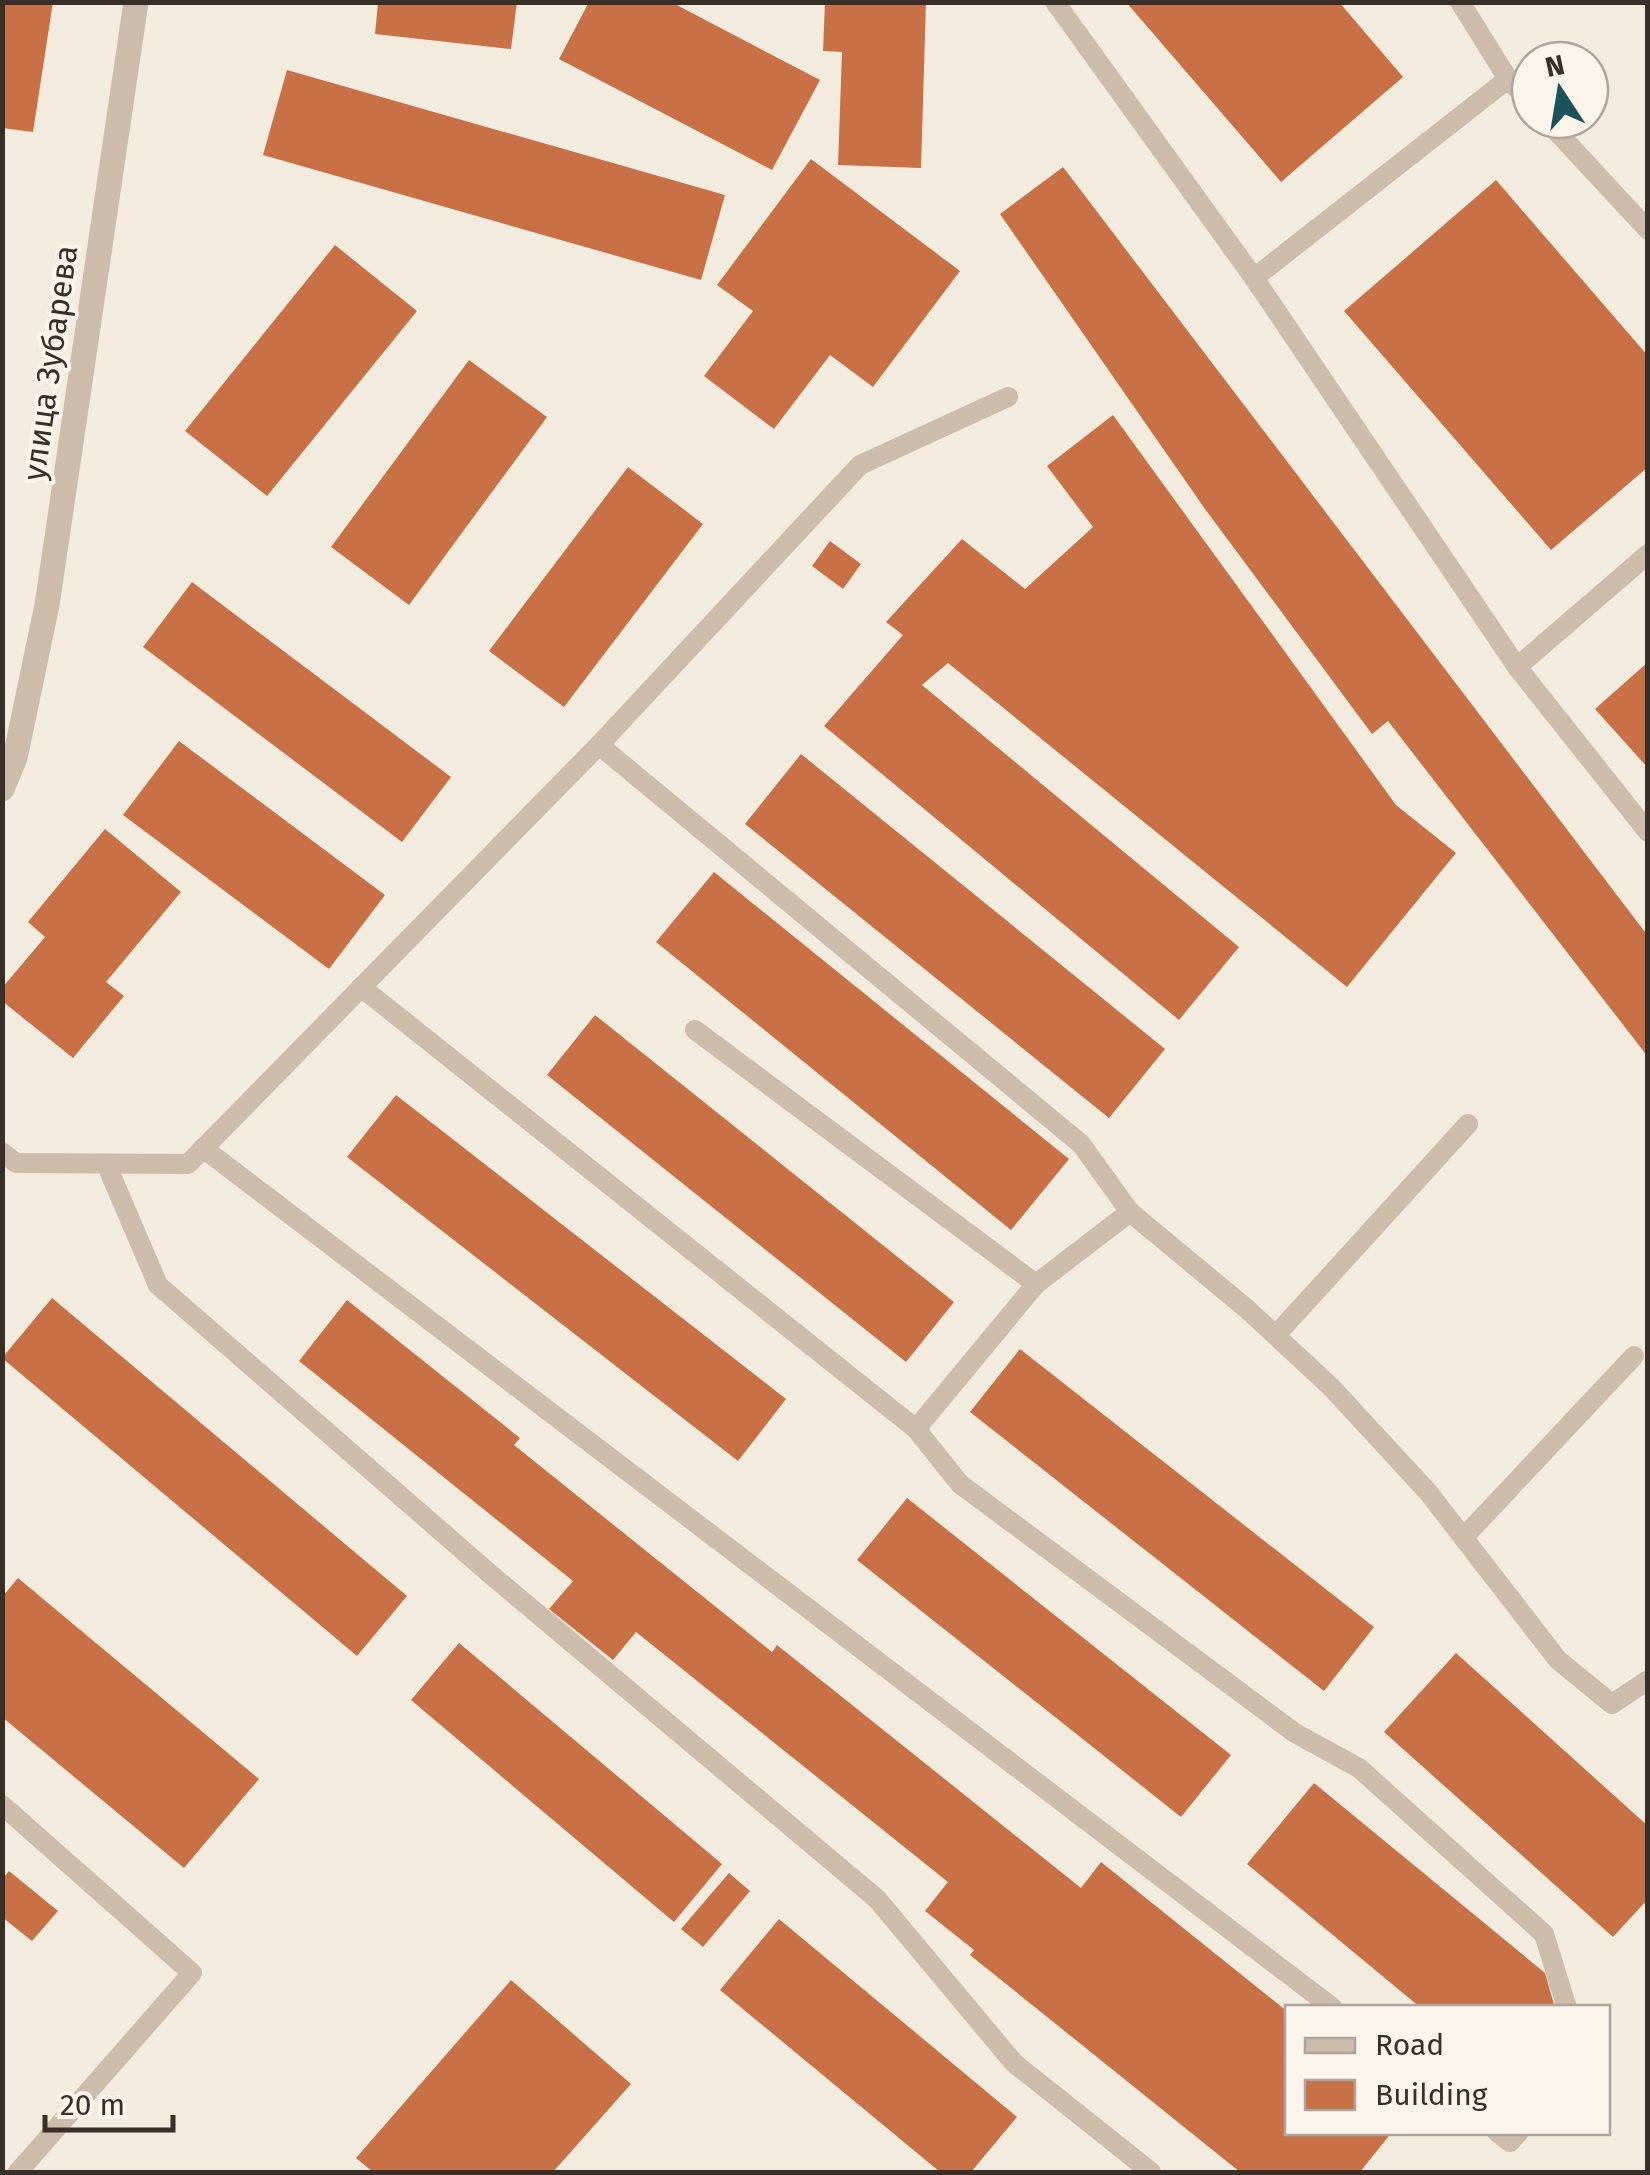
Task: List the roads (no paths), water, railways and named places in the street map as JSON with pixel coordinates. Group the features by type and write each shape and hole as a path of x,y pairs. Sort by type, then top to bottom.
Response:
{"street":[{"name":"улица Зубарева","path":"2,789 15,758 47,604 136,2"}],"lane":[{"path":"1055,2 1254,278 1518,667 1648,832"},
{"path":"1254,278 1508,78 1460,2"},
{"path":"1565,140 1648,230"},
{"path":"2,1152 16,1163 188,1164 600,745 860,464 1008,397"},
{"path":"1518,667 1648,554"},
{"path":"600,745 1080,1144 1130,1212 1276,1335 1343,1400 1428,1492 1558,1660 1612,1704 1648,1680"},
{"path":"361,988 916,1428 960,1484 1295,1732 1360,1768 1544,1934 1566,2005"},
{"path":"694,1030 1036,1284"},
{"path":"1276,1335 1468,1124"},
{"path":"203,1148 1329,2005"},
{"path":"110,1173 158,1285 489,1574 877,1899 1014,2063 1151,2172"},
{"path":"916,1428 1036,1284 1130,1212"},
{"path":"1464,1537 1634,1356"},
{"path":"2,1805 192,1973 18,2172"}]}
